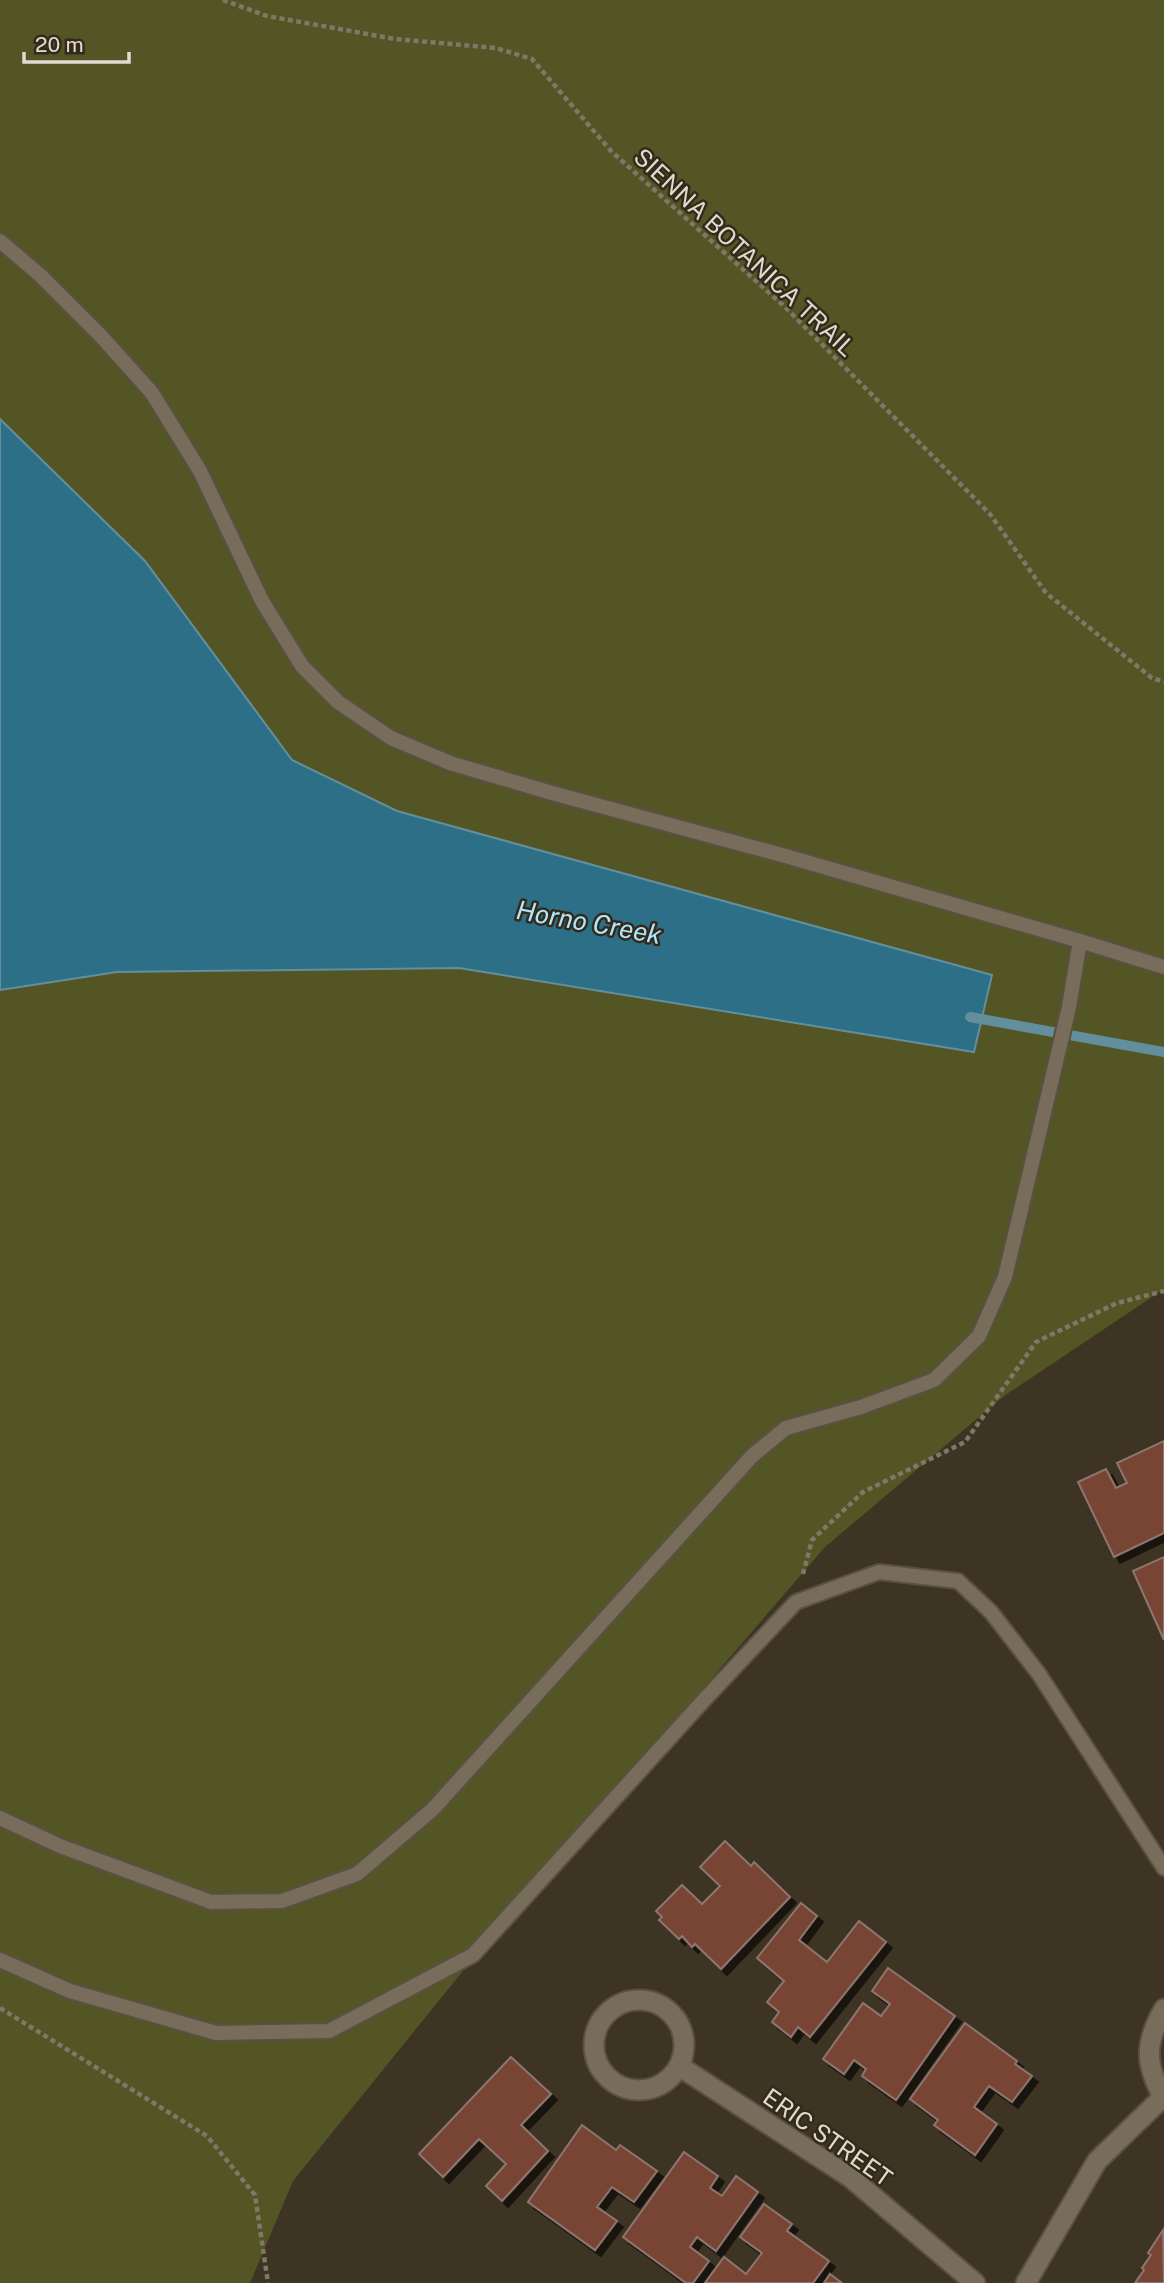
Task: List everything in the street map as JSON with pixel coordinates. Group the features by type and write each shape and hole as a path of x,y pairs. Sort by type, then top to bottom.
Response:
{"street":[{"path":"632,2000 646,2000 659,2005 671,2013 684,2038 684,2052 679,2066 670,2078 657,2087 641,2090 626,2088 612,2081 602,2070 596,2056 595,2041 599,2026 612,2010 632,2000"},
{"path":"1026,2283 1097,2161 1164,2097 1152,2076 1149,2052 1153,2029 1164,2009"},
{"name":"ERIC STREET","path":"679,2066 850,2177 975,2283"}],"lane":[{"path":"0,241 41,276 152,393 200,471 262,601 302,666 338,702 391,738 450,763 782,855 1164,967"},
{"path":"0,1818 60,1846 211,1902 282,1901 357,1874 433,1809 752,1455 786,1428 861,1407 934,1380 979,1336 1005,1277 1069,1007 1080,941"},
{"path":"0,1960 70,1991 216,2033 329,2031 473,1955 796,1602 880,1572 958,1581 991,1612 1039,1674 1164,1868"}],"path":[{"name":"SIENNA BOTANICA TRAIL","path":"223,0 267,16 395,39 496,48 532,59 611,151 785,307 990,514 1046,593 1152,678 1164,682"},
{"path":"796,1602 813,1540 863,1492 965,1442 1036,1342 1117,1303 1164,1291"},
{"path":"0,2008 207,2136 255,2195 268,2283"}],"green space":[{"path":"0,0 1164,0 1164,1289 1004,1396 825,1547 513,1909 293,2181 250,2283 0,2283"}],"water":[{"path":"0,419 145,561 292,760 397,811 992,975 974,1052 459,968 117,972 0,990"}],"building":[{"path":"1164,1441 1164,1533 1114,1557 1078,1482 1106,1469 1116,1488 1127,1483 1117,1463"},
{"path":"1164,1557 1164,1640 1133,1571"},
{"path":"725,1841 751,1866 754,1862 790,1897 721,1969 695,1944 692,1947 682,1936 679,1939 659,1920 662,1917 656,1911 682,1885 702,1904 720,1886 700,1867"},
{"path":"801,1903 817,1916 799,1940 827,1962 859,1921 886,1942 810,2037 798,2027 791,2037 772,2022 779,2012 767,2002 784,1981 757,1958"},
{"path":"888,1968 955,2016 896,2100 862,2076 866,2069 854,2060 844,2074 823,2059 863,2003 881,2016 890,2004 872,1991"},
{"path":"965,2023 1017,2061 1015,2064 1032,2076 1012,2102 989,2086 974,2107 997,2124 975,2155 934,2125 938,2120 910,2099"},
{"path":"511,2057 551,2094 521,2125 548,2151 502,2201 486,2186 506,2164 479,2139 443,2177 419,2154"},
{"path":"582,2125 616,2150 620,2145 657,2171 634,2202 612,2187 597,2207 617,2221 595,2250 528,2202"},
{"path":"684,2152 718,2176 710,2188 722,2196 736,2176 758,2192 716,2251 697,2237 690,2247 709,2261 693,2283 686,2283 623,2237"},
{"path":"764,2204 792,2224 787,2231 829,2261 813,2283 705,2283 724,2257 746,2274 762,2253 740,2237"},
{"path":"1163,2230 1164,2283 1135,2283 1151,2255 1148,2253"},
{"path":"830,2274 842,2283 824,2283"}],"waterway":[{"name":"Horno Creek","path":"970,1017 1164,1052"}]}
